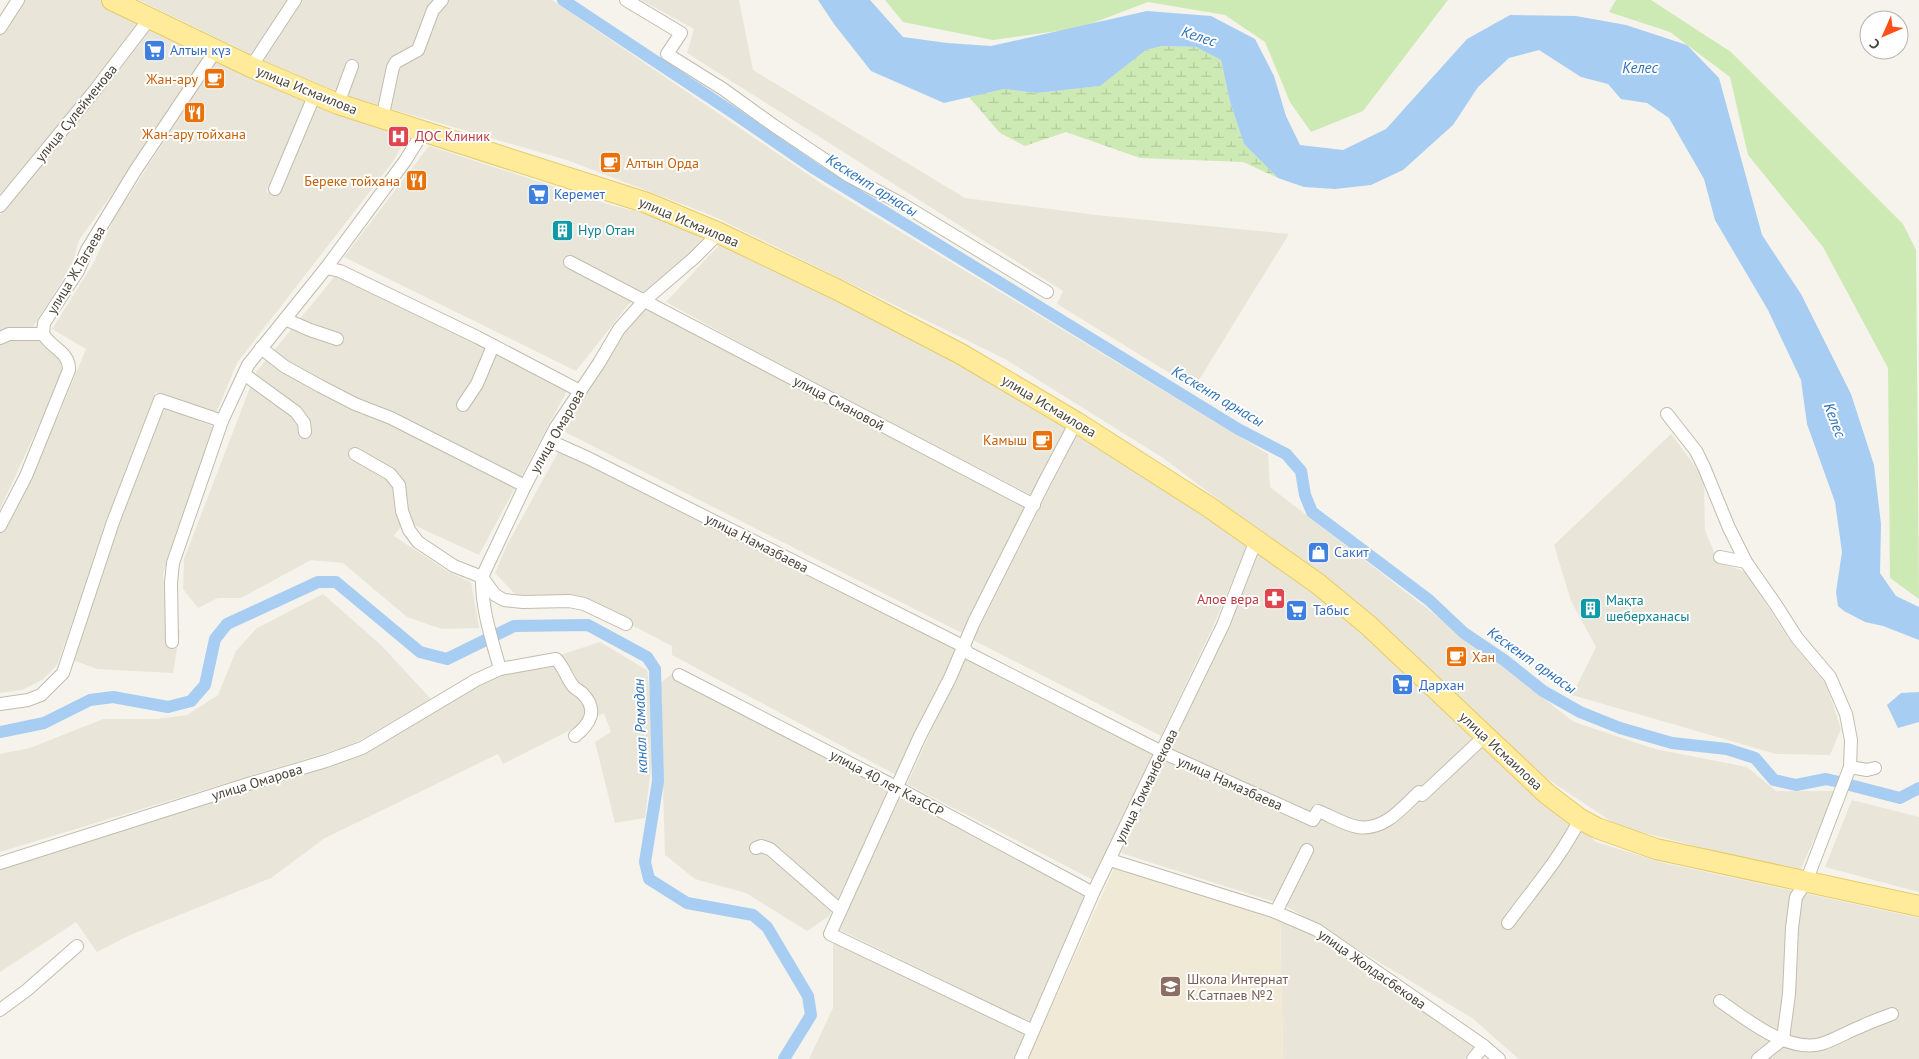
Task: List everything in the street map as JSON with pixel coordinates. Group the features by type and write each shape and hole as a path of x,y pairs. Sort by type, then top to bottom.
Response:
{"main road":[{"name":"улица Исмаилова","path":"112,0 251,68 338,104 647,203 719,233 838,290 961,354 1076,422 1209,507 1317,584 1368,625 1547,794 1580,819 1597,828 1656,849 1919,906"}],"street":[{"path":"0,28 18,0"},
{"path":"251,68 295,0"},
{"path":"382,118 393,67 402,58 418,50 433,10 442,0"},
{"path":"626,0 681,33 667,54 723,89 849,176 902,204 1047,292"},
{"name":"улица Сулейменова","path":"0,206 96,89 150,18"},
{"name":"улица Ж.Тагаева","path":"43,334 44,323 78,271 88,250 134,171 216,50"},
{"path":"338,104 352,66"},
{"path":"275,189 315,94"},
{"path":"172,642 171,583 173,563 222,421 248,365 326,268 405,161 423,132"},
{"name":"улица Омарова","path":"500,669 489,629 481,588 482,578 525,486 550,441 556,426 619,329 644,300 694,258 719,233"},
{"name":"улица Смановой","path":"570,262 1034,505"},
{"path":"326,268 340,271 580,391"},
{"path":"286,319 337,339"},
{"path":"0,338 10,334 43,334 68,359 69,370 26,476 0,526"},
{"path":"464,405 477,384 493,346"},
{"path":"262,348 284,366 320,386 355,404 390,418 525,486"},
{"path":"244,374 296,412 304,423 305,432"},
{"path":"0,704 28,700 41,695 63,672 113,522 160,400 222,421"},
{"path":"1667,414 1696,451 1729,528 1746,562 1797,638 1818,661 1836,687 1846,714 1852,740 1850,767 1806,882 1796,897 1792,928 1789,994 1783,1039 1758,1059"},
{"path":"1033,1031 830,934 920,736 950,678 963,646 1034,505 1044,481 1076,422"},
{"name":"улица Намазбаева","path":"550,441 596,462 963,646 968,653 1162,752 1313,820 1318,811 1357,827 1374,827 1386,822 1420,792 1422,795 1485,736"},
{"path":"355,454 390,474 399,485 402,511 409,530 418,542 454,566 482,578 495,595 504,600 523,602 569,601 584,604 626,624"},
{"name":"улица Токманбекова","path":"1021,1059 1093,894 1223,625 1256,540"},
{"path":"1720,558 1746,562"},
{"name":"улица Омарова","path":"0,863 362,748 476,680 500,669 556,659 562,664 575,688 586,698 590,708 591,717 589,724 575,736"},
{"name":"улица 40 лет КазССР","path":"679,675 898,788 1093,894"},
{"path":"1850,767 1866,770 1875,768"},
{"path":"1508,923 1558,858 1580,819"},
{"path":"756,848 766,846 840,910"},
{"path":"1276,912 1307,850"},
{"name":"улица Жолдасбекова","path":"1110,860 1276,912 1317,930 1484,1046 1499,1059"},
{"path":"0,1010 27,990 76,946"},
{"path":"1720,1001 1769,1034 1796,1043 1819,1044 1892,1014"},
{"path":"1473,1059 1484,1046"}],"shaded area":[{"path":"22,0 108,0 147,19 0,196 0,32"},
{"path":"139,0 552,0 825,186 1268,454 1270,487 1574,722 1655,749 1747,767 1776,791 1836,791 1799,873 1618,826 1531,768 1356,603 1163,458 1005,359 713,216 567,160 353,98 260,59"},
{"path":"641,0 739,0 753,70 965,198 1096,215 1289,234 1194,388 1057,304 1063,291 687,53 694,29"},
{"path":"154,21 212,55 79,240 72,265 28,335 70,358 0,509 0,215"},
{"path":"218,57 309,98 266,191 275,196 317,104 407,137 392,163 237,363 216,413 156,392 57,665 42,680 22,690 0,693 0,530 58,417 86,349 52,329 93,264 114,219"},
{"path":"429,146 614,206 710,230 687,257 628,305 576,371 344,257"},
{"path":"723,241 1070,421 1033,496 826,390 666,302"},
{"path":"336,275 568,389 479,555 405,521 394,536 449,572 471,582 479,628 442,629 407,617 343,563 311,560 241,598 218,598 198,608 183,589 184,559 256,372"},
{"path":"646,304 1028,503 962,633 563,431 606,356"},
{"path":"161,405 214,427 163,574 169,615 180,631 173,673 97,669 73,660 105,561"},
{"path":"1080,428 1249,542 1211,631 1161,736 973,640"},
{"path":"1671,434 1704,478 1705,530 1718,562 1746,572 1789,640 1826,684 1841,729 1830,755 1776,754 1572,695 1596,647 1571,601 1554,545"},
{"path":"561,447 958,644 898,776 672,655 672,646 576,596 516,595 495,573 507,545"},
{"path":"1256,550 1359,626 1547,802 1596,842 1664,863 1919,918 1919,1059 1519,1059 1472,1018 1284,905 1121,853 1230,618"},
{"path":"323,594 381,645 431,699 352,745 0,852 0,754 30,748 103,719 157,719 187,715 218,695 236,651 257,628"},
{"path":"600,642 647,670 651,700 652,759 645,818 615,823 595,742 611,732 604,713 503,764 498,754 325,838 271,878 130,935 97,952 76,922 0,972 0,867 392,733 501,674"},
{"path":"968,649 1157,750 1097,882 907,784"},
{"path":"676,671 894,785 829,916 807,931 746,893 695,879 665,855 660,683"},
{"path":"904,789 1094,888 1032,1023 838,929"},
{"path":"1852,800 1919,817 1919,892 1825,867"},
{"name":"Школа Интернат К.Сатпаев №2","path":"1117,862 1280,915 1283,1059 1028,1059"},
{"path":"1280,915 1403,988 1479,1042 1464,1059 1283,1059"},
{"path":"833,932 1030,1028 1016,1059 809,1059 833,1008"}],"green space":[{"path":"885,0 1448,0 1363,111 1311,132 1290,102 1265,42 1225,15 1148,2 1080,28 993,40 903,22"},
{"path":"1616,0 1651,0 1731,52 1903,224 1916,250 1919,599 1890,578 1888,368 1823,247 1748,155 1730,77 1670,32 1609,12"},
{"path":"1162,46 1196,47 1221,60 1230,102 1244,144 1278,178 1243,162 1140,158 1066,132 1025,146 1000,133 969,97 1004,89 1037,93 1099,86 1146,50"}],"water":[{"name":"Келес","path":"818,0 870,0 903,37 991,46 1147,11 1211,16 1255,39 1274,76 1286,116 1300,145 1343,150 1386,129 1467,39 1510,15 1576,16 1626,25 1687,45 1719,78 1762,235 1801,294 1851,394 1874,465 1881,524 1880,573 1896,596 1919,607 1919,640 1883,626 1865,622 1838,606 1836,592 1842,552 1835,502 1807,424 1801,380 1768,310 1715,220 1704,179 1669,118 1647,103 1621,99 1608,84 1581,77 1539,50 1509,58 1478,87 1453,125 1403,170 1371,185 1335,189 1304,187 1278,178 1244,144 1230,102 1221,60 1196,47 1162,46 1146,50 1100,86 1037,93 1004,89 944,103 871,71 834,24"},
{"path":"1919,692 1919,722 1898,728 1887,705 1901,693"}],"waterway":[{"name":"Кескент арнасы","path":"563,0 815,169 1238,429 1286,454 1301,471 1305,495 1312,512 1429,600 1464,633 1504,660 1543,691 1580,712 1620,728 1672,743 1727,749 1755,758 1774,780 1796,785 1826,779 1839,782"},
{"name":"канал Рамадан","path":"0,732 44,723 90,700 113,697 168,707 191,701 205,685 215,639 227,624 318,582 336,582 420,652 447,659 514,626 588,625 647,657 655,669 658,781 645,862 649,879 687,903 753,915 767,927 808,996 811,1015 784,1059"},
{"name":"Кескент арнасы","path":"1846,784 1900,798 1919,788"}],"place":[{"name":"Алтын күз","path":"154,50"},
{"name":"Жан-ару","path":"214,79"},
{"name":"Жан-ару тойхана","path":"194,112"},
{"name":"ДОС Клиник","path":"399,136"},
{"name":"Алтын Орда","path":"610,163"},
{"name":"Береке тойхана","path":"416,181"},
{"name":"Керемет","path":"538,194"},
{"name":"Нур Отан","path":"562,230"},
{"name":"Камыш","path":"1043,440"},
{"name":"Сакит","path":"1318,552"},
{"name":"Алое вера","path":"1275,599"},
{"name":"Мақта шеберханасы","path":"1590,608"},
{"name":"Табыс","path":"1297,610"},
{"name":"Хан","path":"1456,657"},
{"name":"Дархан","path":"1403,685"},
{"name":"Школа Интернат К.Сатпаев №2","path":"1171,987"}]}
